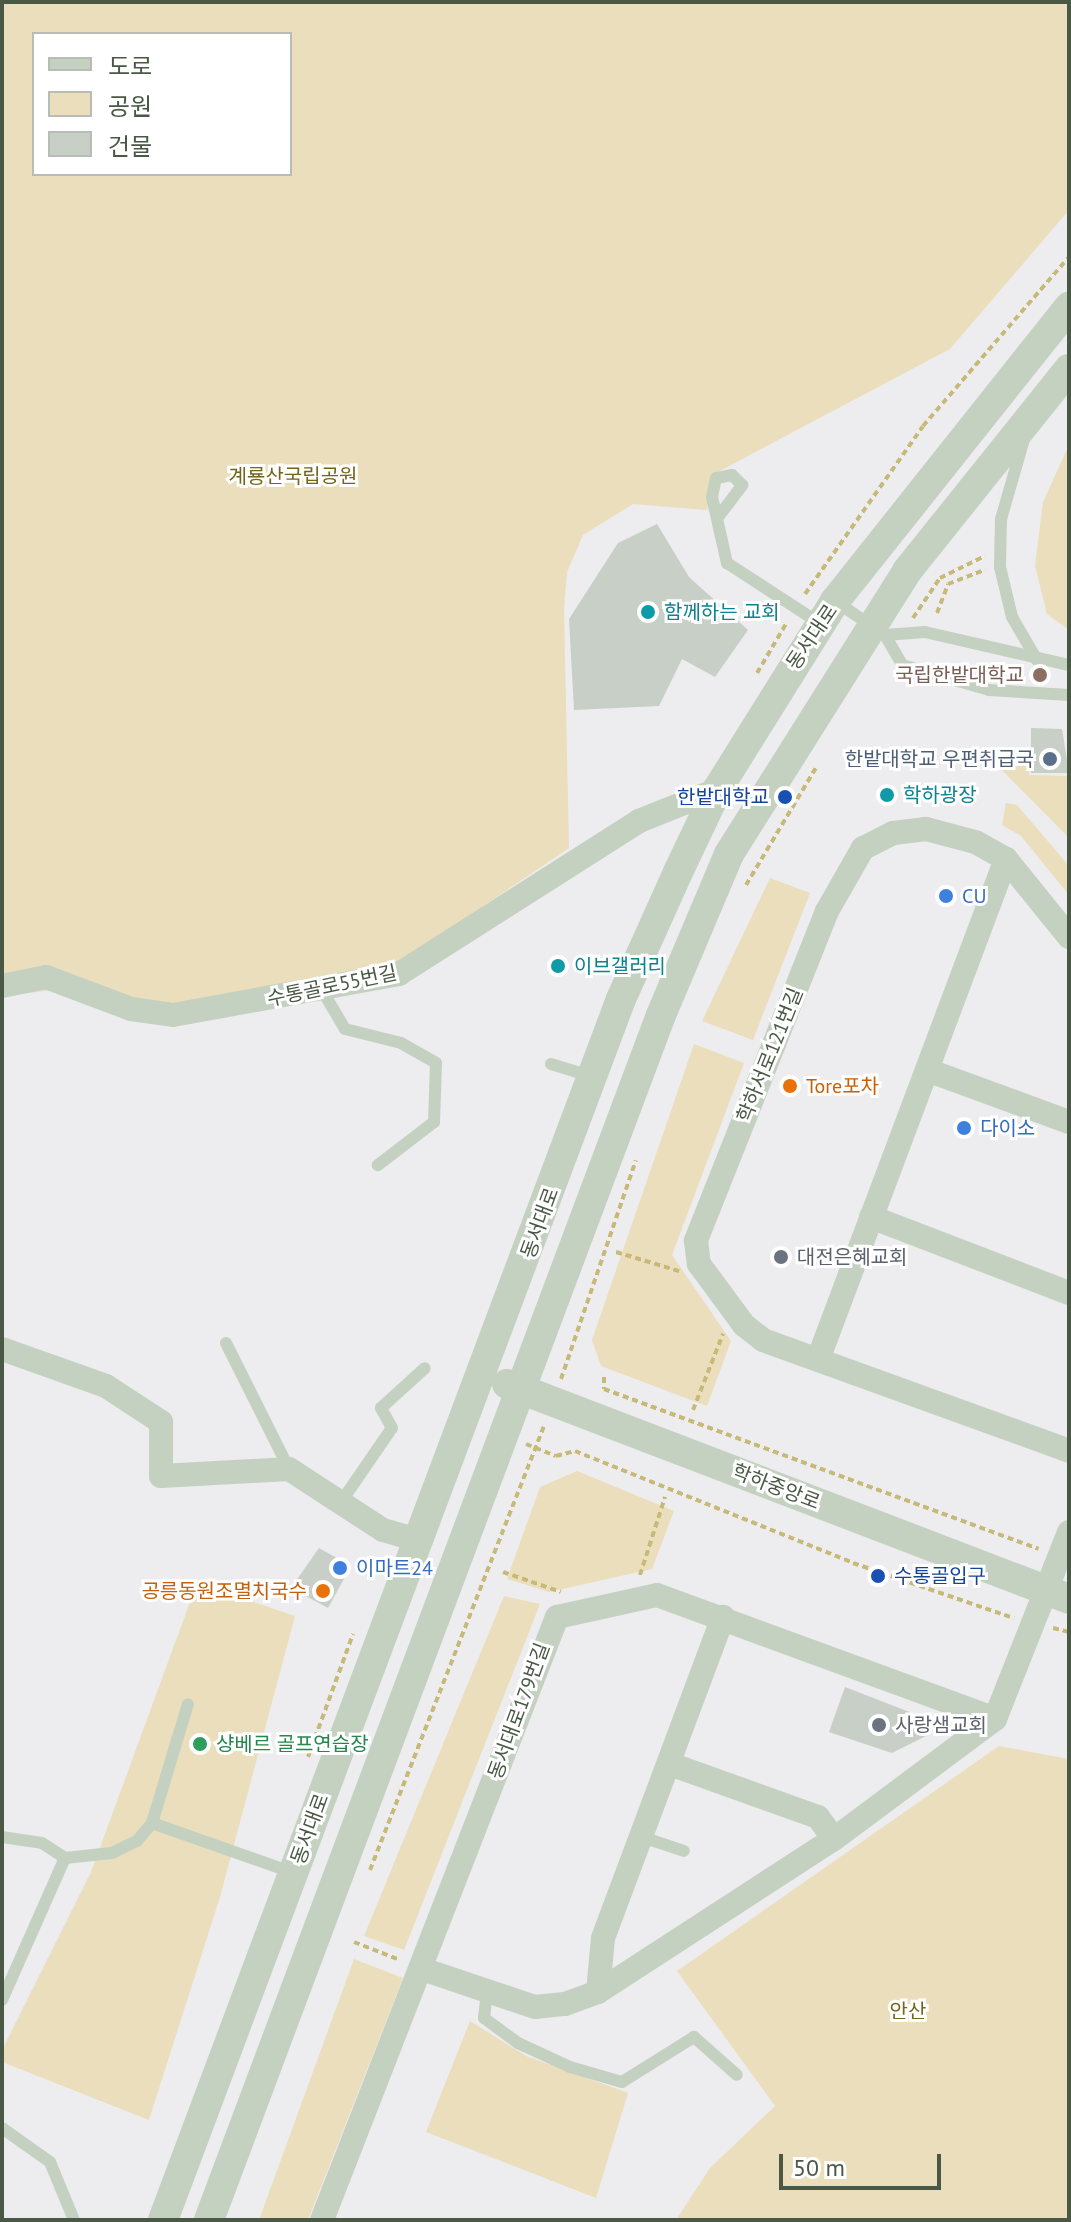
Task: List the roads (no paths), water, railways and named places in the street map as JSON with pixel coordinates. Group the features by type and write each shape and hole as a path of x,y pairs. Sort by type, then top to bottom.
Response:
{"street":[{"name":"동서대로","path":"163,2220 417,1540 483,1375 621,999 717,790 828,613 1069,307"},
{"name":"동서대로","path":"209,2220 524,1390 686,950 729,854 878,630 916,558 1069,369"},
{"name":"수통골로55번길","path":"2,986 46,977 131,1009 173,1015 399,974 639,821 717,790"},
{"name":"학하서로121번길","path":"1069,937 1006,859 975,842 926,829 893,833 863,848 827,911 696,1241 699,1264 744,1325 763,1340 819,1357 1069,1451"},
{"path":"819,1357 1006,859"},
{"path":"927,1070 1069,1122"},
{"path":"871,1217 1069,1293"},
{"path":"2,1349 106,1386 161,1422 161,1476 289,1469 339,1505 383,1530 417,1540"},
{"name":"학하중앙로","path":"483,1375 1058,1595"},
{"path":"415,1966 535,2007 598,1992 834,1839 995,1719 1058,1595 1069,1532"},
{"name":"동서대로179번길","path":"322,2220 415,1966 557,1617 657,1595 995,1719"},
{"path":"598,1992 603,1938 723,1617"},
{"path":"670,1764 818,1817 834,1839"}],"lane":[{"path":"1028,419 1023,458 1001,519 1000,567 1012,617 1037,660"},
{"path":"719,516 727,563 828,613 878,630 925,632 1069,665"},
{"path":"878,630 902,665 942,679 1069,695"},
{"path":"322,990 345,1029 401,1043 436,1063 434,1122 378,1165"},
{"path":"551,1064 593,1077"},
{"path":"226,1343 289,1469"},
{"path":"339,1505 392,1428 381,1408 425,1368"},
{"path":"2,1837 42,1843 65,1858 112,1853 137,1841 152,1823 188,1704"},
{"path":"152,1823 294,1873"},
{"path":"642,1837 684,1851"},
{"path":"2,2000 65,1858"},
{"path":"487,1993 484,2018 518,2043 570,2067 622,2082 694,2037 737,2075"},
{"path":"2,2128 50,2162 74,2220"}],"place":[{"name":"함께하는 교회","path":"648,612"},
{"name":"국립한밭대학교","path":"1040,675"},
{"name":"한밭대학교 우편취급국","path":"1050,759"},
{"name":"학하광장","path":"887,795"},
{"name":"한밭대학교","path":"785,797"},
{"name":"CU","path":"946,896"},
{"name":"이브갤러리","path":"558,966"},
{"name":"Tore포차","path":"790,1086"},
{"name":"다이소","path":"964,1128"},
{"name":"대전은혜교회","path":"781,1257"},
{"name":"이마트24","path":"340,1568"},
{"name":"수통골입구","path":"878,1576"},
{"name":"공릉동원조멸치국수","path":"323,1591"},
{"name":"사랑샘교회","path":"879,1725"},
{"name":"샹베르 골프연습장","path":"200,1744"}],"park label":[{"name":"계룡산국립공원","path":"293,476"},
{"name":"안산","path":"908,2011"}]}
